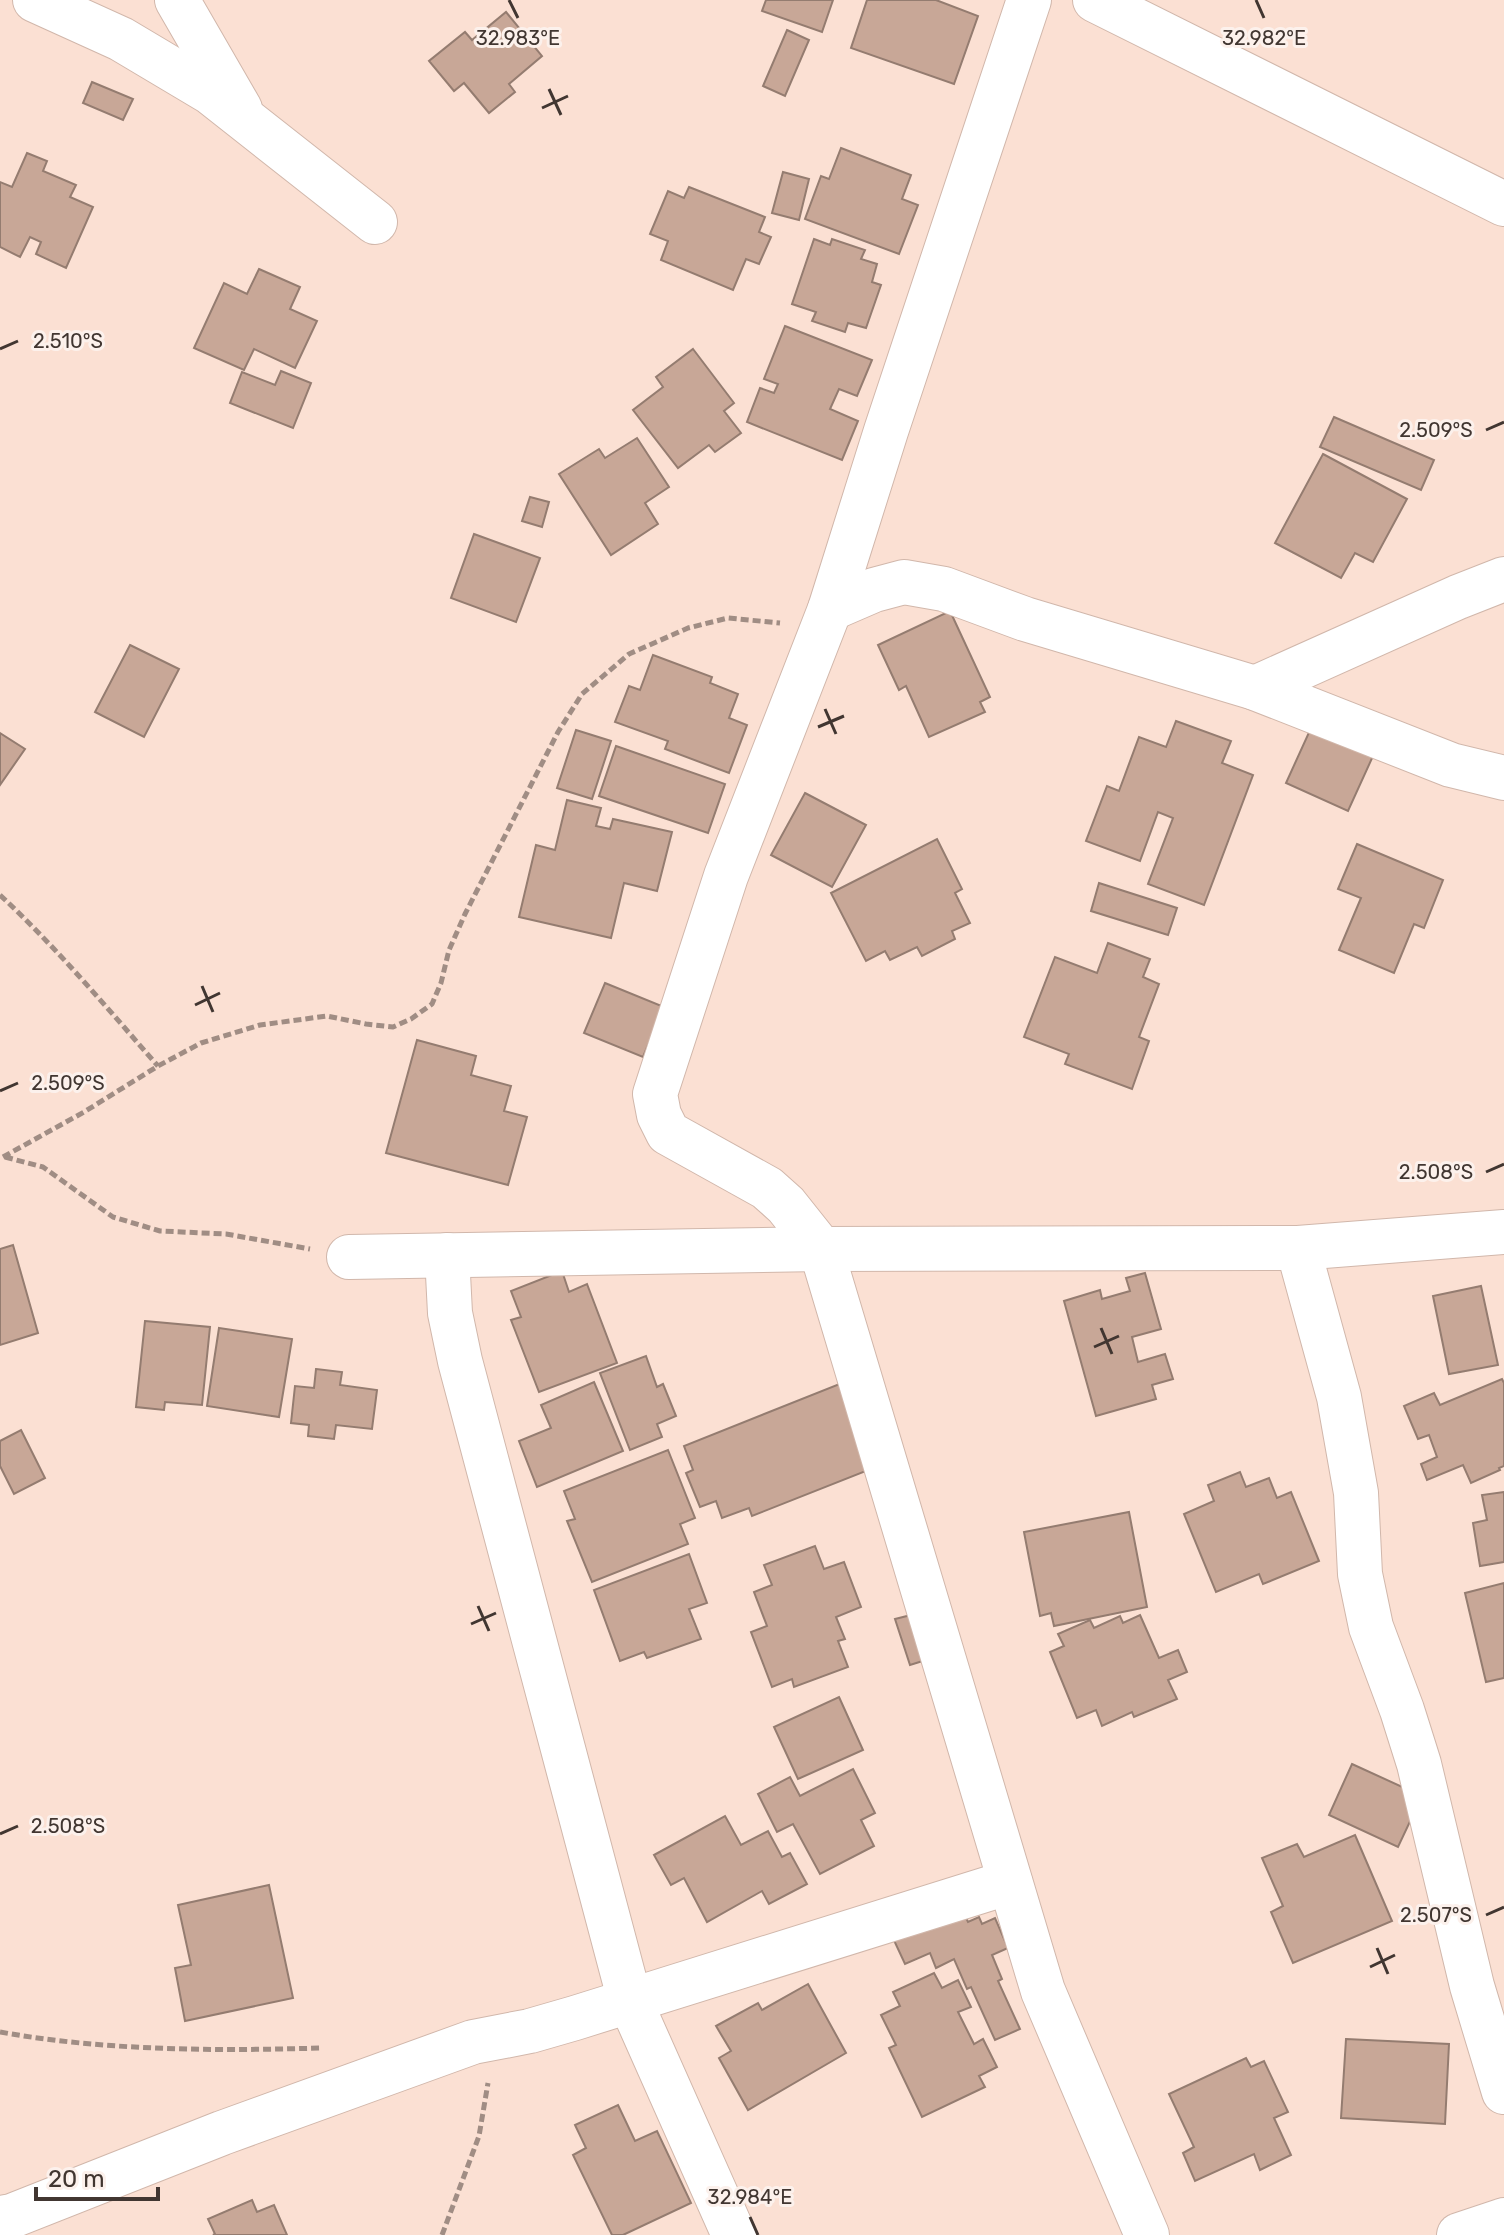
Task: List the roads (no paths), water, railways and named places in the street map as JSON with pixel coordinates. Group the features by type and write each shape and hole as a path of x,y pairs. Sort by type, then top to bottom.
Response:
{"street":[{"path":"35,0 121,39 210,92 375,222"},
{"path":"177,0 247,121"},
{"path":"1029,0 829,612 726,876 655,1094 659,1115 668,1133 767,1188 786,1205 821,1249 1043,1991 1147,2235"},
{"path":"1095,0 1504,204"},
{"path":"1255,688 1504,579"},
{"path":"829,612 874,590 904,582 944,589 1025,619 1255,688 1451,765 1504,778"},
{"path":"349,1257 821,1249 1298,1248 1504,1232"},
{"path":"1298,1248 1339,1397 1356,1493 1360,1574 1371,1627 1419,1764 1472,1986 1504,2092"},
{"path":"447,1255 450,1313 460,1361 630,2001 734,2235"},
{"path":"0,2218 473,2042 530,2031 1010,1882"},
{"path":"1459,2235 1504,2220"}]}
